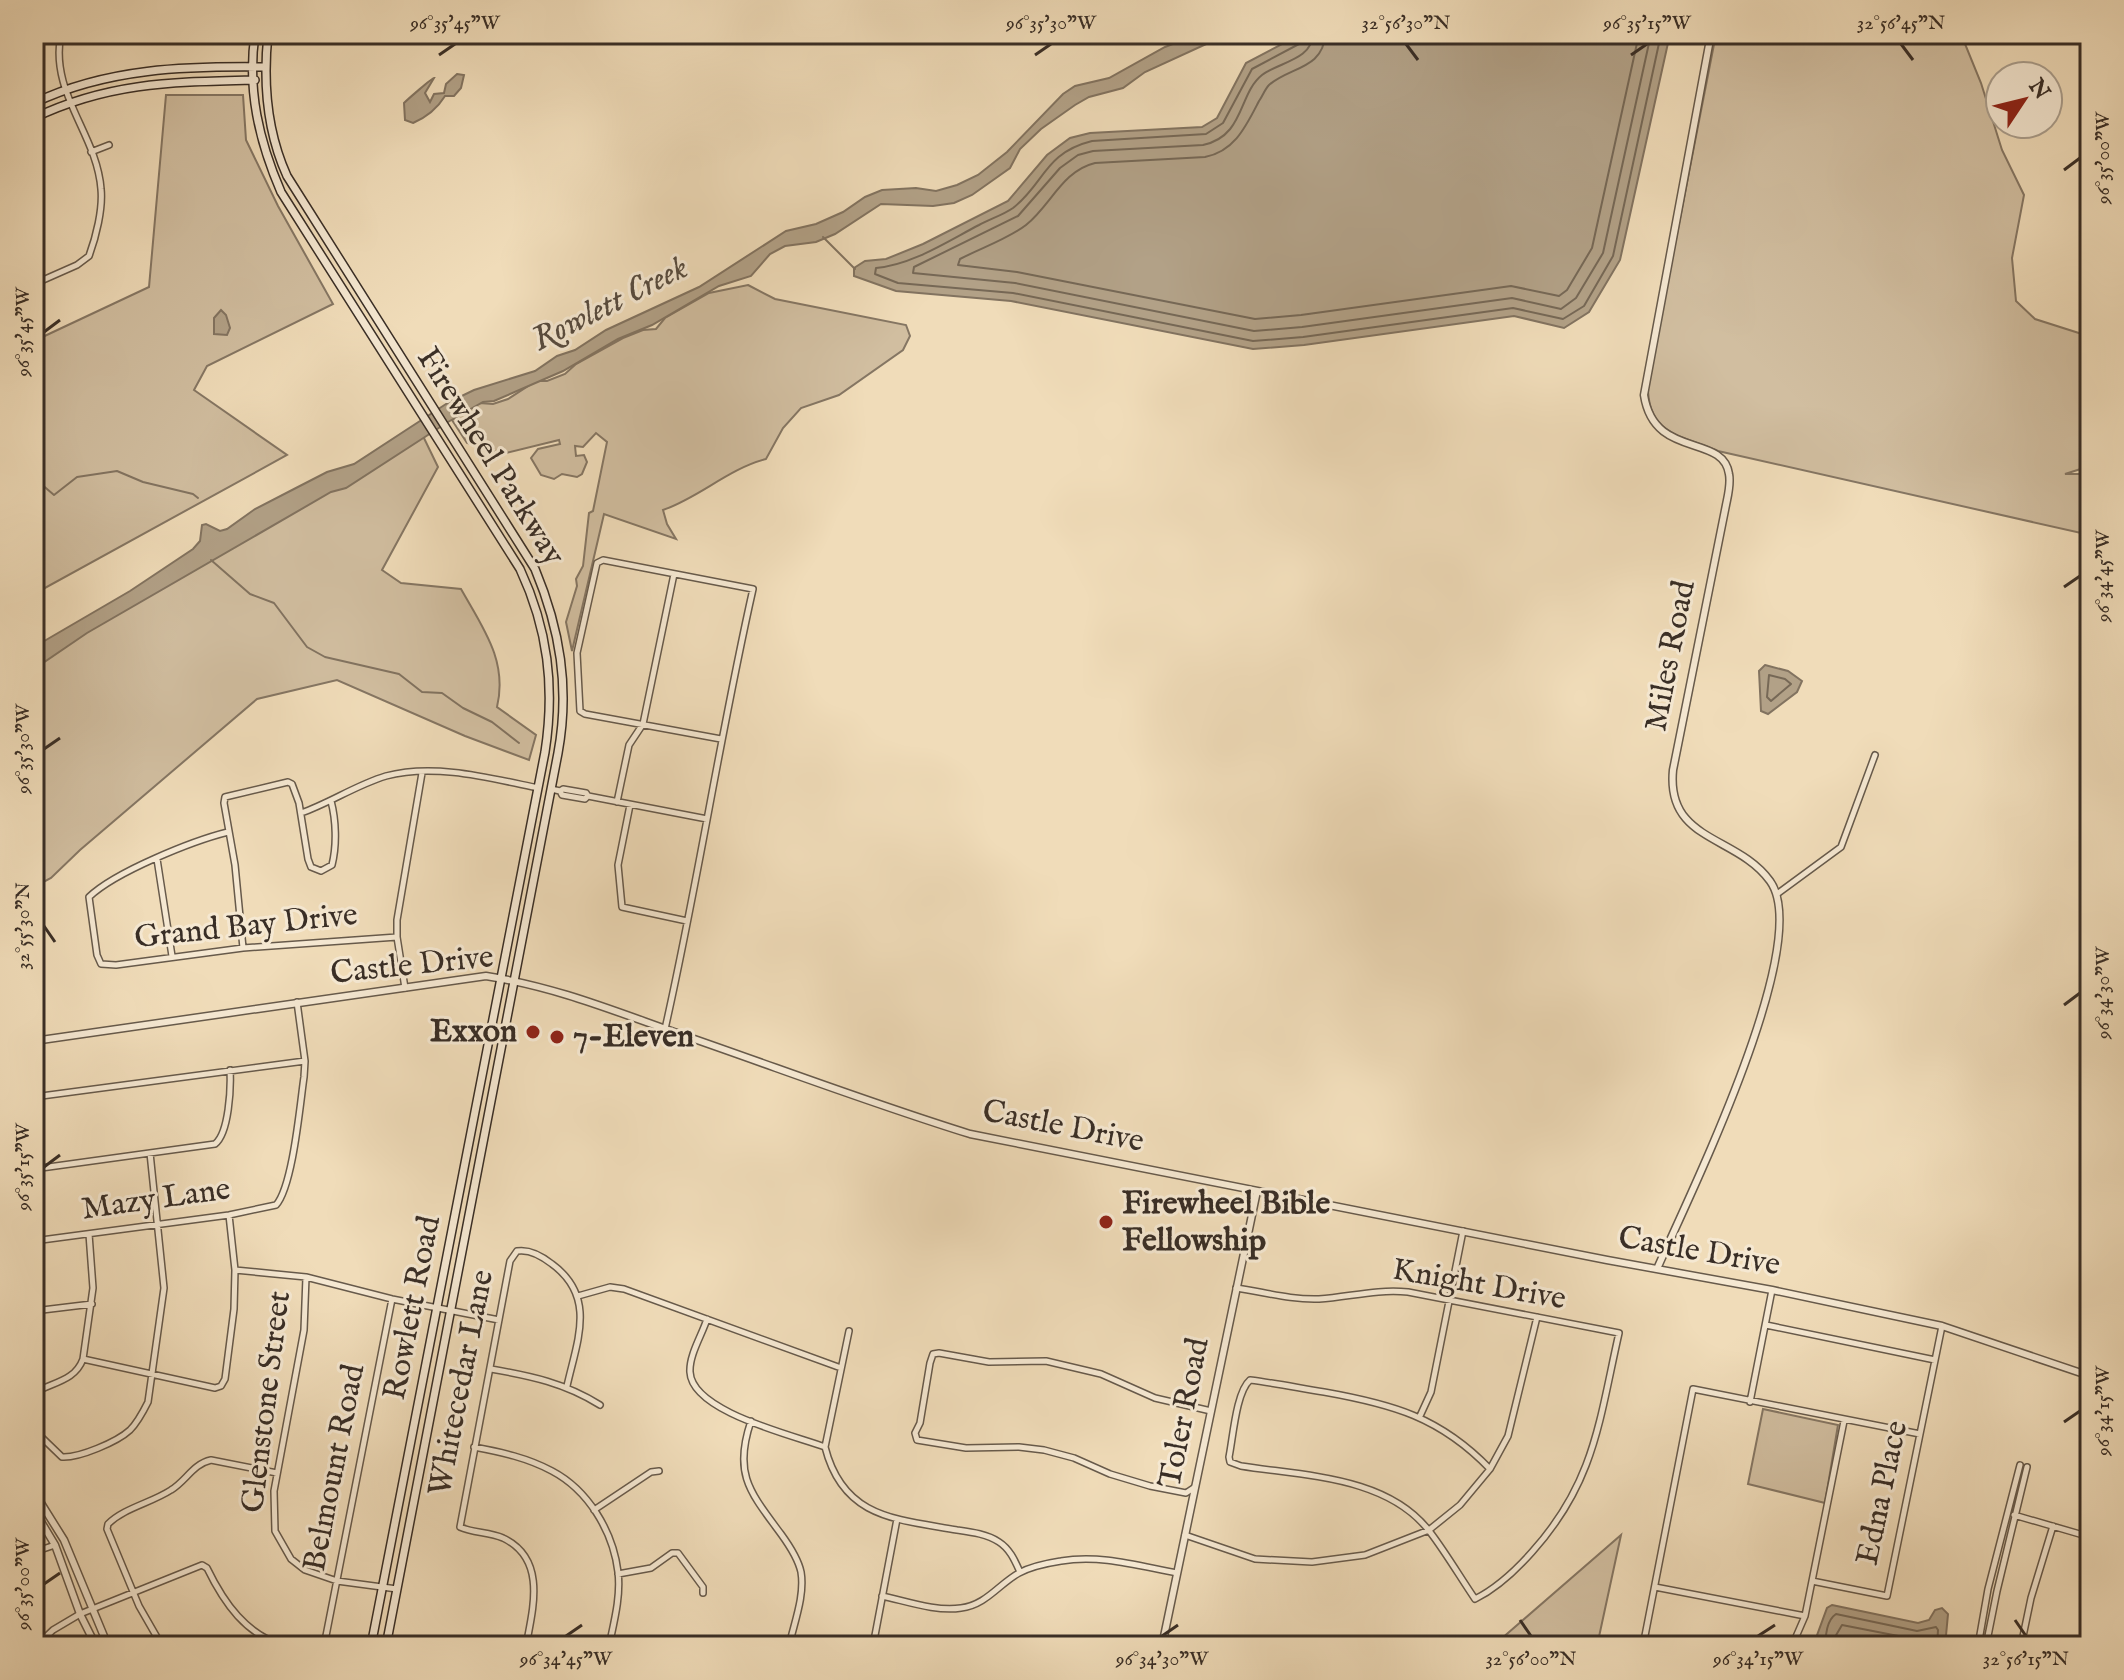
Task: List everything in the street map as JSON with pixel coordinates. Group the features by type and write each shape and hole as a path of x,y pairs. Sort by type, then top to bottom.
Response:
{"main road":[{"name":"Firewheel Parkway","path":"255,34 252,67 258,126 287,205 520,569 544,633 550,667 548,734 502,979"},
{"name":"Firewheel Parkway","path":"268,34 265,80 274,139 287,176 535,569 556,626 564,707 556,790 541,842 513,980"},
{"path":"34,103 66,90 124,74 266,67"},
{"path":"34,118 104,92 152,83 265,80"},
{"path":"538,788 544,796 541,842"},
{"name":"Rowlett Road","path":"371,1646 502,979"},
{"name":"Rowlett Road","path":"386,1646 513,980"},
{"path":"461,1180 475,1184"}],"street":[{"path":"34,284 77,265 89,256 101,200 99,177 91,152 58,66 61,34"},
{"name":"Miles Road","path":"1711,34 1644,395 1648,414 1660,431 1715,454 1727,466 1729,474 1726,505 1673,770 1672,790 1676,805 1690,824 1755,867 1770,881 1777,894"},
{"path":"91,152 109,145"},
{"path":"665,1029 753,589 603,560 597,563 577,653 580,711 721,739"},
{"path":"617,802 629,745 643,724 674,574"},
{"path":"1657,1269 1760,1025 1779,927 1777,894 1841,847 1875,755"},
{"path":"405,988 397,937 398,903 422,773"},
{"path":"301,813 389,775 463,775 538,788"},
{"path":"243,948 225,797 288,782 292,784 301,813 308,859 311,867 321,871 332,865 334,858 331,801"},
{"path":"556,790 586,793 588,798 707,819"},
{"path":"630,805 618,865 622,907 628,911 687,921"},
{"path":"172,956 157,859 228,832"},
{"name":"Grand Bay Drive","path":"157,859 113,880 89,897 101,964 116,965 243,948 397,937"},
{"name":"Castle Drive","path":"34,1041 486,976 513,980 578,996 970,1134 1942,1326 2090,1376"},
{"path":"34,1097 305,1061 297,1002"},
{"name":"Mazy Lane","path":"34,1241 271,1208 282,1199 305,1061"},
{"path":"34,1169 204,1147 219,1141 229,1099 230,1070"},
{"path":"34,1430 62,1457 69,1457 112,1442 129,1431 148,1402 164,1288 150,1153"},
{"name":"Toler Road","path":"1162,1646 1257,1191"},
{"path":"83,1359 215,1388 221,1386 225,1379 234,1309 235,1270 229,1215"},
{"path":"1420,1416 1431,1392 1463,1231"},
{"path":"34,1393 73,1375 83,1359 93,1304 89,1234"},
{"name":"Whitecedar Lane","path":"526,1646 535,1588 529,1562 524,1553 502,1538 460,1527 510,1261 517,1251 532,1253 556,1267 578,1296"},
{"path":"235,1270 306,1277 392,1299 499,1320"},
{"name":"Glenstone Street","path":"306,1277 304,1330 273,1509 279,1543 291,1559 305,1570 337,1581 397,1589"},
{"path":"567,1386 580,1329 578,1296 602,1288 618,1287 842,1368"},
{"name":"Knight Drive","path":"1235,1287 1321,1299 1381,1290 1408,1292 1619,1333 1598,1436 1581,1483 1561,1518 1520,1567 1475,1599 1429,1530"},
{"path":"1750,1402 1772,1290"},
{"name":"Belmount Road","path":"324,1646 392,1299"},
{"path":"34,1311 93,1304"},
{"path":"1185,1535 1255,1559 1312,1562 1365,1555 1429,1530 1460,1505 1490,1469 1508,1436 1537,1317"},
{"path":"707,1319 690,1365 691,1380 710,1402 751,1421 825,1447"},
{"path":"1766,1325 1935,1360"},
{"name":"Edna Place","path":"1812,1581 1887,1596 1942,1326"},
{"path":"849,1331 825,1447 834,1471 855,1499 869,1511 990,1537 1006,1548 1020,1572"},
{"path":"1195,1487 1186,1493 1150,1486 1044,1450 966,1448 914,1437 933,1354 989,1362 1046,1361 1101,1374 1155,1398 1211,1411"},
{"path":"491,1369 534,1376 567,1386 600,1405"},
{"path":"1429,1530 1400,1505 1355,1484 1230,1462 1245,1384 1250,1380 1376,1401 1420,1416 1449,1433 1490,1469"},
{"path":"1643,1646 1693,1389 1920,1434"},
{"path":"751,1421 743,1449 744,1477 752,1496 788,1543 801,1572 789,1646"},
{"path":"1792,1646 1805,1616 1844,1421"},
{"path":"474,1447 519,1457 553,1471 579,1492 594,1510 609,1538 618,1574 609,1646"},
{"path":"162,1646 133,1592 107,1529 112,1519 174,1489 204,1461 277,1473"},
{"path":"1978,1646 1988,1589 2023,1466"},
{"path":"594,1510 651,1472 659,1471"},
{"path":"34,1492 64,1540 108,1646"},
{"path":"34,1510 55,1545 80,1614 96,1646"},
{"path":"2011,1514 2088,1536 2090,1524"},
{"path":"1986,1646 2011,1514"},
{"path":"873,1646 897,1519"},
{"path":"2021,1646 2031,1598 2053,1526"},
{"path":"34,1552 55,1545"},
{"path":"618,1574 651,1568 672,1553 678,1553 703,1587 703,1593"},
{"path":"882,1596 948,1609 972,1606 1020,1572 1062,1561 1094,1558 1178,1573"},
{"path":"36,1646 53,1630 80,1614 202,1565 207,1568 227,1605 244,1623 262,1636 285,1646"},
{"path":"1655,1587 1805,1616"},
{"path":"1061,1646 1080,1641 1129,1646"}],"shaded area":[{"path":"1716,34 1961,34 1984,93 1984,140 1999,140 2024,195 2012,258 2016,301 2035,319 2082,334 2090,321 2090,466 2065,474 2090,474 2090,535 1718,451 1678,436 1659,423 1649,399 1648,382"},
{"path":"166,95 243,95 246,140 278,206 333,304 207,366 194,390 287,455 34,594 34,341 149,287"},
{"path":"748,285 775,299 906,325 910,336 903,350 839,395 801,408 783,428 766,459 739,469 663,510 676,539 604,514 572,651 566,622 577,586 576,579 583,566 589,513 593,511 607,442 596,433 583,447 575,446 576,456 584,455 587,462 582,474 577,477 562,474 554,479 541,475 531,458 538,449 560,444 559,440 502,454 467,443 452,420 479,403 493,404 508,399 536,381 547,381 565,374 576,364 623,338 643,330 656,329 665,318 709,293"},
{"path":"422,434 438,467 382,570 401,583 461,589 485,631 496,660 500,690 497,707 536,735 529,760 465,736 337,680 257,699 51,878 34,887 34,662"},
{"path":"1763,1409 1838,1425 1825,1503 1748,1484"},
{"path":"1621,1535 1597,1646 1493,1646"}],"water":[{"path":"1199,34 1228,34 1145,72 1123,88 1089,97 1075,105 1041,129 1020,149 1010,168 972,195 954,203 933,206 881,204 835,234 816,242 785,246 770,254 751,276 719,286 563,371 494,401 483,402 346,488 331,492 87,633 34,669 34,647 130,591 193,549 200,541 202,525 220,531 227,529 255,509 327,472 354,464 449,402 474,390 535,371 606,330 699,287 786,231 816,224 882,190 916,188 936,191 978,175 1007,152 1063,94 1075,86 1109,78 1165,47"},
{"path":"1301,34 1670,34 1620,260 1589,312 1564,328 1514,316 1304,345 1253,349 1011,301 896,291 854,276 854,268 865,261 886,259 923,244 1008,201 1047,155 1070,138 1090,133 1202,127 1217,118 1246,63"},
{"path":"457,74 464,75 461,88 454,96 445,96 435,109 418,121 405,120 404,103 434,78 425,93 430,102 434,94 444,93 446,84"},
{"path":"221,310 230,328 227,335 214,334 214,318"},
{"path":"1765,665 1788,671 1802,681 1797,692 1768,714 1761,711 1759,671"},
{"path":"1832,1605 1918,1623 1929,1620 1935,1610 1942,1608 1948,1614 1945,1646 1832,1646 1818,1643 1816,1638 1827,1608"}],"waterway":[{"path":"823,237 855,269"},
{"path":"34,469 40,483 54,495 77,477 117,471 198,498"},
{"path":"211,560 250,594 274,603 307,647 325,657 399,674 422,692 442,693 463,708 492,722 519,743"}],"place":[{"name":"Exxon","path":"533,1032"},
{"name":"7-Eleven","path":"557,1037"},
{"name":"Firewheel Bible Fellowship","path":"1106,1222"}],"water label":[{"name":"Rowlett Creek","path":"610,304"}]}
